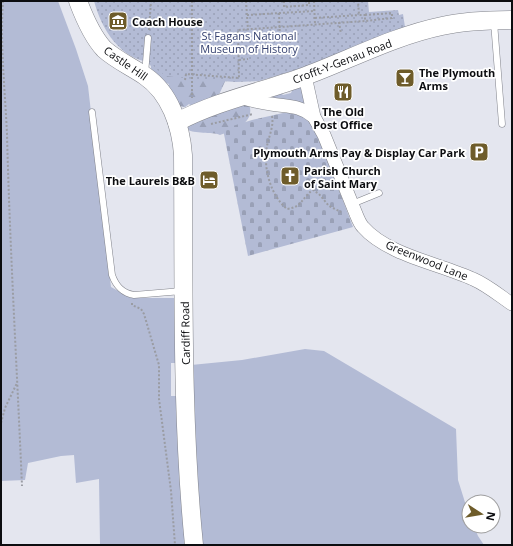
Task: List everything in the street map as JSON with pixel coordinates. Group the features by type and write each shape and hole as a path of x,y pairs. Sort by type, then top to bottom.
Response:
{"street":[{"name":"Castle Hill","path":"78,1 86,21 97,40 105,50 145,76 160,90 169,103 177,122"},
{"name":"Crofft-Y-Genau Road","path":"177,122 203,109 305,76 389,43 431,29 458,23 512,20"},
{"name":"Greenwood Lane","path":"305,76 314,117 324,135 354,209 362,226 368,233 386,245 473,279 512,304"},
{"path":"240,97 268,104 293,106 309,112 314,117"},
{"name":"Cardiff Road","path":"177,122 181,136 183,156 188,486 194,545"}],"lane":[{"path":"494,20 502,124"},
{"path":"145,76 148,38"},
{"path":"92,112 112,275 116,284 121,290 130,294 184,291"},
{"path":"354,209 379,193"}],"path":[{"path":"3,1 1,36 6,110 8,190 22,486"},
{"path":"148,38 151,1"},
{"path":"192,1 192,100"},
{"path":"246,1 248,30"},
{"path":"284,1 284,7 309,5 309,1"},
{"path":"296,1 297,6"},
{"path":"314,1 315,25"},
{"path":"358,1 359,15"},
{"path":"247,15 314,11"},
{"path":"279,13 280,37"},
{"path":"185,80 186,74 239,78 238,30 365,21 392,18 392,13 314,18"},
{"path":"365,15 365,21"},
{"path":"339,22 341,34"},
{"path":"239,60 248,59"},
{"path":"209,125 258,113"},
{"path":"272,116 273,124 267,148 266,166 267,172 281,204 287,209 295,208 301,204 309,192 313,190 319,194 329,206 341,212 354,209"},
{"path":"130,294 132,305 141,310 144,314 159,365 159,399 171,490 175,545"},
{"path":"1,423 5,408 17,382"}],"green space":[{"path":"1,1 58,1 88,86 111,287 131,298 176,298 180,363 171,363 171,396 180,396 182,508 185,545 100,545 99,479 76,483 74,455 61,456 28,463 25,480 1,481"},
{"name":"St Fagans National Museum of History","path":"94,1 368,1 369,12 398,10 399,15 403,14 405,27 322,62 259,81 236,82 192,79 166,76 156,69 151,62 140,60 121,49 107,32"},
{"path":"149,56 228,75 212,110 249,104 250,111 247,121 237,128 220,135 188,130 187,127 195,109 189,104 185,107 179,106 168,86 169,84 162,82 151,72 151,66 148,63"},
{"path":"300,86 303,90 305,103 303,104 268,98 281,93 283,95 291,93 293,88"},
{"path":"292,111 302,115 316,129 353,227 248,256 223,129 252,120"},
{"path":"305,349 324,351 456,429 458,480 462,494 461,494 461,534 477,534 484,545 200,545 191,365 242,360"}],"place":[{"name":"Coach House","path":"118,21"},
{"name":"The Plymouth Arms","path":"405,78"},
{"name":"The Old Post Office","path":"343,92"},
{"name":"Plymouth Arms Pay & Display Car Park","path":"479,152"},
{"name":"Parish Church of Saint Mary","path":"290,176"},
{"name":"The Laurels B&B","path":"209,180"}]}
